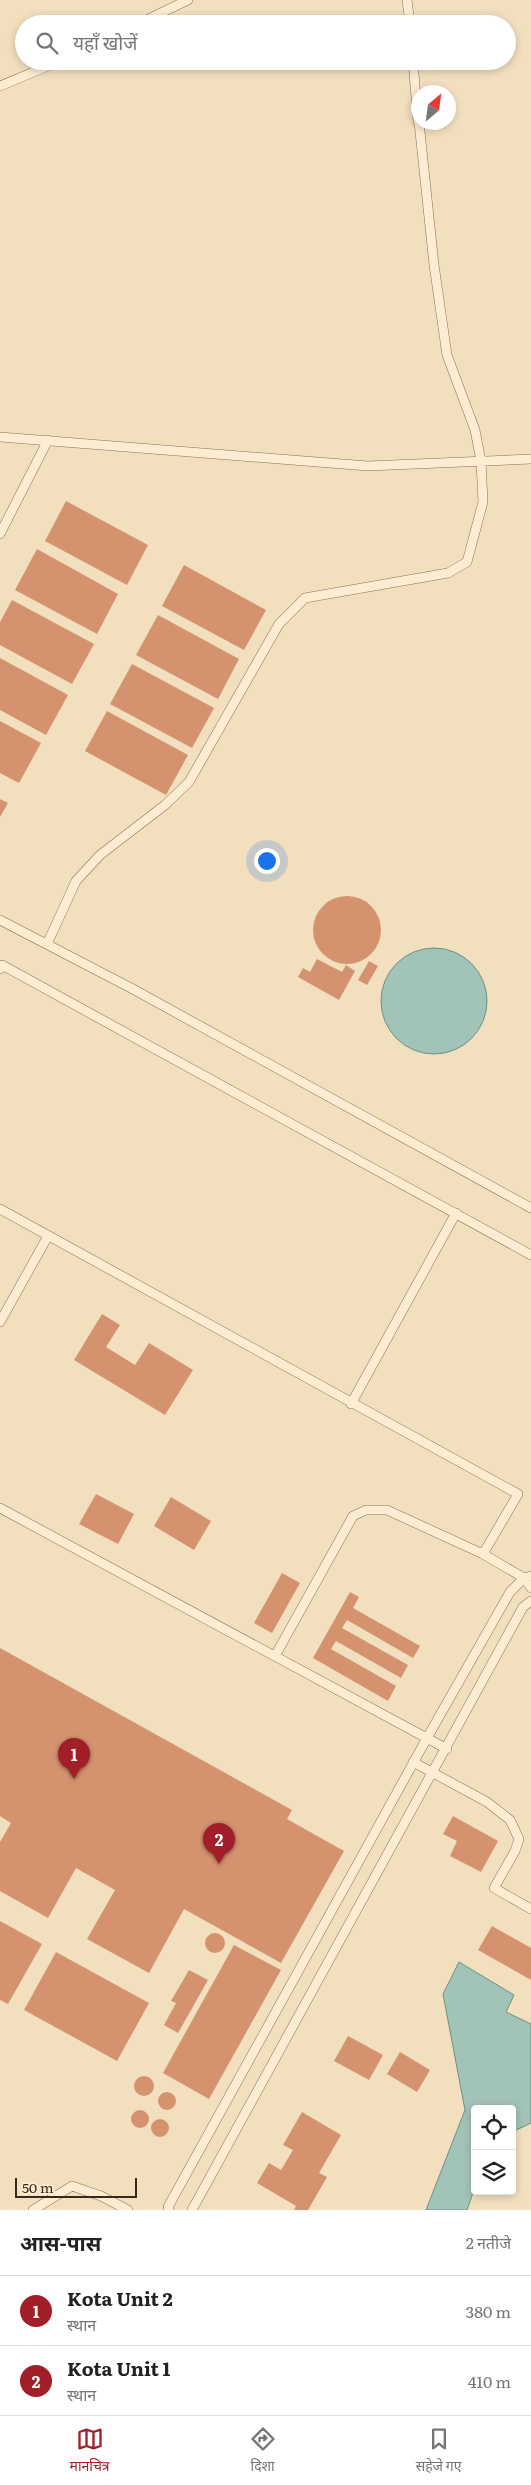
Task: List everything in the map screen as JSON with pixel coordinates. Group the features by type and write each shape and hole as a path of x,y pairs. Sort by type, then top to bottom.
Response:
{"lane":[{"path":"157,15 188,0"},
{"path":"407,0 409,15"},
{"path":"0,86 38,70"},
{"path":"414,70 415,85"},
{"path":"47,944 76,881 100,855 165,805 189,782 279,624 305,598 448,573 467,562 483,502 481,461 475,430 447,355 434,265 419,130"},
{"path":"0,437 368,466 531,459"},
{"path":"0,534 48,440"},
{"path":"0,920 531,1208"},
{"path":"0,969 2,965 531,1255"},
{"path":"0,1209 351,1404 518,1494 484,1554"},
{"path":"351,1404 456,1213"},
{"path":"0,1322 48,1236"},
{"path":"0,1508 447,1749"},
{"path":"274,1656 353,1516 366,1510 387,1510 484,1554 527,1577 531,1588"},
{"path":"169,2210 173,2198 413,1762 510,1592 527,1577"},
{"path":"192,2210 524,1607 531,1601"},
{"path":"413,1762 487,1802 510,1820 519,1839 516,1851 494,1888 531,1909"},
{"path":"33,2210 72,2186 101,2196 128,2210"}],"water":[{"path":"434,948 454,952 471,964 483,981 487,1001 483,1021 471,1038 454,1050 434,1054 414,1050 397,1038 385,1021 381,1001 385,981 397,964 414,952"},
{"path":"459,1962 514,1995 506,2012 531,2024 531,2123 516,2130 516,2105 471,2105 472,2195 467,2210 426,2210 465,2110 443,1994"}],"building":[{"path":"66,501 148,545 127,585 45,541"},
{"path":"37,549 118,594 97,634 15,590"},
{"path":"184,565 266,610 244,650 162,606"},
{"path":"12,600 94,644 72,684 0,645 0,622"},
{"path":"158,615 239,659 218,699 136,655"},
{"path":"0,658 68,695 46,735 0,710"},
{"path":"132,664 214,708 192,748 110,704"},
{"path":"107,711 188,755 166,795 85,751"},
{"path":"0,721 41,743 19,783 0,773"},
{"path":"0,799 8,803 0,817"},
{"path":"347,896 360,899 371,906 378,917 381,930 378,943 371,954 360,961 347,964 334,961 323,954 316,943 313,930 316,917 323,906 334,899"},
{"path":"317,959 342,972 346,965 355,971 339,1000 298,977 303,968 310,972"},
{"path":"369,961 378,966 367,985 358,980"},
{"path":"102,1314 120,1325 106,1347 135,1365 149,1343 193,1370 165,1415 74,1360"},
{"path":"96,1494 134,1514 118,1544 79,1524"},
{"path":"171,1497 211,1521 194,1550 154,1526"},
{"path":"282,1573 300,1583 272,1633 254,1623"},
{"path":"350,1592 359,1597 353,1608 420,1646 413,1658 347,1620 342,1628 408,1665 401,1678 336,1641 331,1649 396,1686 388,1701 313,1658"},
{"path":"0,1648 292,1810 287,1819 344,1851 281,1963 184,1909 149,1973 87,1939 115,1890 76,1868 48,1918 0,1891 0,1842 11,1823 0,1816"},
{"path":"453,1816 498,1841 481,1872 450,1856 457,1841 443,1834"},
{"path":"0,1921 42,1944 8,2004 0,2000"},
{"path":"492,1926 531,1948 531,1980 478,1950"},
{"path":"215,1933 222,1936 225,1943 222,1950 215,1953 208,1950 205,1943 208,1936"},
{"path":"234,1945 281,1970 209,2099 163,2073"},
{"path":"56,1952 149,2003 117,2061 24,2010"},
{"path":"189,1970 208,1980 178,2033 164,2025 176,2003 171,2001"},
{"path":"348,2036 383,2055 369,2080 334,2061"},
{"path":"400,2052 430,2070 417,2092 387,2074"},
{"path":"144,2076 151,2079 154,2086 151,2093 144,2096 137,2093 134,2086 137,2079"},
{"path":"163,2092 171,2092 176,2097 174,2108 163,2110 158,2105 158,2097"},
{"path":"136,2110 144,2110 149,2115 147,2126 136,2128 131,2123 131,2115"},
{"path":"302,2112 341,2135 319,2173 327,2177 308,2210 294,2210 296,2206 257,2183 269,2163 281,2170 293,2150 283,2145"},
{"path":"156,2119 164,2119 169,2124 167,2135 156,2137 151,2132 151,2124"}],"place":[{"name":"Kota Unit 2","path":"74,1779"},
{"name":"Kota Unit 1","path":"219,1864"}]}
